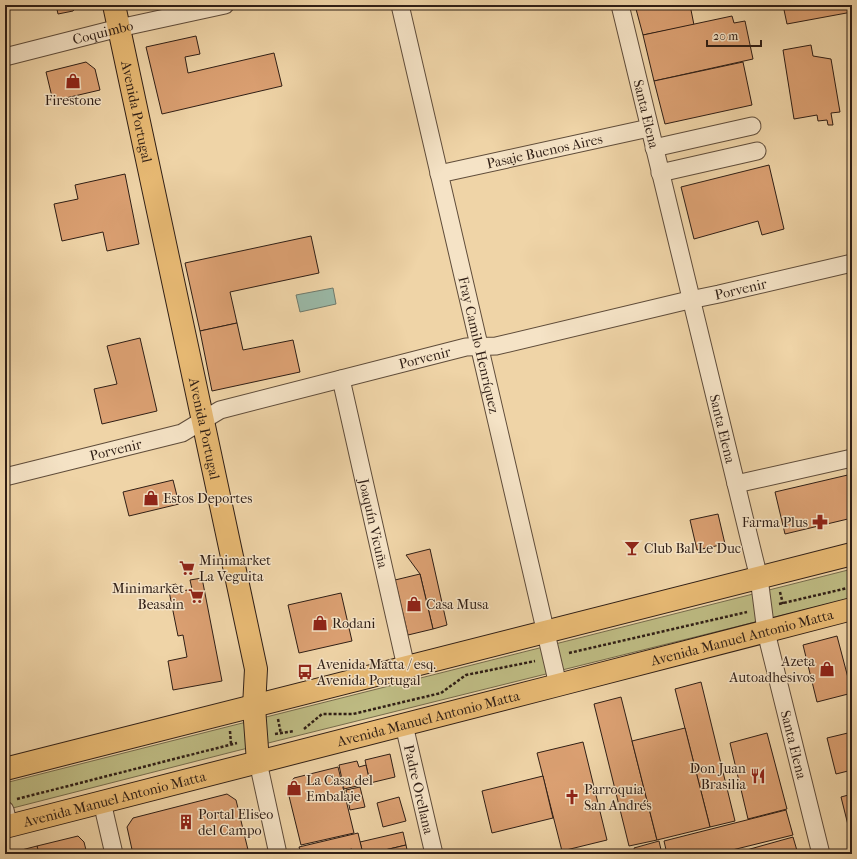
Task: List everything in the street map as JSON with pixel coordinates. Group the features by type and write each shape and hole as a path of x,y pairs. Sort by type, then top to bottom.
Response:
{"main road":[{"name":"Avenida Portugal","path":"114,5 256,669 254,706 258,762"},
{"path":"5,769 852,554"},
{"name":"Avenida Manuel Antonio Matta","path":"9,815 102,802 852,609"}],"street":[{"name":"Coquimbo","path":"5,57 118,28 224,5"},
{"name":"Fray Camilo Henríquez","path":"400,5 558,685"},
{"name":"Santa Elena","path":"620,5 736,484 768,576 763,608 766,632 821,854"},
{"path":"654,148 752,126"},
{"name":"Pasaje Buenos Aires","path":"439,174 649,128"},
{"path":"660,173 758,151"},
{"name":"Porvenir","path":"5,477 182,433 220,410 466,347 496,346 852,263"},
{"name":"Joaquín Vicuña","path":"341,379 406,668"},
{"path":"736,484 852,458"},
{"name":"Padre Orellana","path":"404,725 434,854"},
{"name":"Avenida Portugal","path":"258,762 278,854"},
{"path":"102,802 114,854"}],"path":[{"path":"768,576 783,603 788,626"},
{"path":"9,815 231,744 304,729 322,714 353,714 441,692 466,675 552,657 852,587"},
{"path":"275,701 284,756"},
{"path":"229,713 234,769"}],"shaded area":[{"path":"333,288 336,304 300,312 296,295"},
{"path":"852,569 852,598 5,810 5,783"}],"building":[{"path":"56,5 78,5 73,11 58,14"},
{"path":"635,5 653,5 636,9"},
{"path":"653,5 690,5 694,25 643,35 636,9"},
{"path":"783,5 852,5 852,12 787,24"},
{"path":"732,16 734,23 745,21 753,59 654,81 643,35"},
{"path":"196,36 200,54 185,57 188,73 274,53 282,86 162,114 146,47"},
{"path":"811,45 813,56 831,59 840,112 831,113 833,125 828,125 827,120 818,121 817,115 794,119 783,50"},
{"name":"Firestone","path":"86,62 95,69 100,90 53,101 46,72"},
{"path":"743,62 752,105 665,124 654,81"},
{"path":"769,165 784,229 762,235 758,221 694,239 681,187"},
{"path":"125,174 139,244 107,251 103,232 62,241 54,204 78,199 75,185"},
{"path":"311,236 319,273 230,292 237,323 200,331 185,263"},
{"path":"237,323 243,350 293,340 300,372 212,391 200,331"},
{"path":"140,338 157,411 102,424 94,389 117,384 107,346"},
{"path":"852,474 852,518 785,534 775,492"},
{"name":"Estos Deportes","path":"173,480 179,504 129,516 123,492"},
{"path":"718,514 725,544 697,550 690,520"},
{"path":"430,549 447,625 433,629 420,574 406,555"},
{"name":"Casa Musa","path":"420,574 433,629 408,635 395,580"},
{"path":"202,578 222,681 173,690 168,661 187,657 183,635 178,636 168,586 176,584 178,592 192,589 190,580"},
{"name":"Rodani","path":"341,593 352,641 299,653 288,605"},
{"name":"Azeta Autoadhesivos","path":"837,636 852,693 817,702 803,645"},
{"path":"701,682 735,821 710,827 675,689"},
{"path":"621,697 657,840 629,846 594,704"},
{"path":"685,728 710,827 657,840 632,741"},
{"path":"852,732 852,770 836,774 827,738"},
{"name":"Don Juan Brasilia","path":"767,733 787,809 748,819 730,743"},
{"name":"Parroquia San Andrés","path":"583,742 607,840 562,851 537,753"},
{"path":"390,754 395,777 370,783 365,760"},
{"path":"357,761 359,767 366,765 370,783 344,789 339,765"},
{"path":"338,767 354,833 301,845 287,788 294,778"},
{"path":"543,776 553,818 492,833 482,791"},
{"path":"360,787 365,807 350,810 346,790"},
{"name":"Portal Eliseo del Campo","path":"227,794 236,800 249,854 133,854 127,827 133,818"},
{"path":"852,794 852,828 849,829 841,797"},
{"path":"399,797 406,821 383,827 377,803"},
{"path":"786,810 793,835 716,854 667,854 664,841"},
{"path":"403,832 406,845 363,854 360,842"},
{"path":"358,833 363,854 353,854 352,849 334,853 335,854 301,854 299,847"},
{"path":"78,836 84,842 87,854 39,854 37,846"},
{"path":"793,837 798,854 743,854 743,851"},
{"path":"659,841 662,854 635,854 634,848"},
{"path":"406,845 408,854 368,854"},
{"path":"37,846 39,854 6,854"}],"place":[{"name":"Firestone","path":"73,81"},
{"name":"Estos Deportes","path":"151,498"},
{"name":"Farma Plus","path":"820,522"},
{"name":"Club Bal Le Duc","path":"632,548"},
{"name":"Minimarket La Veguita","path":"187,568"},
{"name":"Minimarket Beasain","path":"196,596"},
{"name":"Casa Musa","path":"414,604"},
{"name":"Rodani","path":"320,623"},
{"name":"Azeta Autoadhesivos","path":"827,669"},
{"name":"Avenida Matta / esq. Avenida Portugal","path":"305,672"},
{"name":"Don Juan Brasilia","path":"758,776"},
{"name":"La Casa del Embalaje","path":"294,788"},
{"name":"Parroquia San Andrés","path":"572,797"},
{"name":"Portal Eliseo del Campo","path":"186,822"}]}
